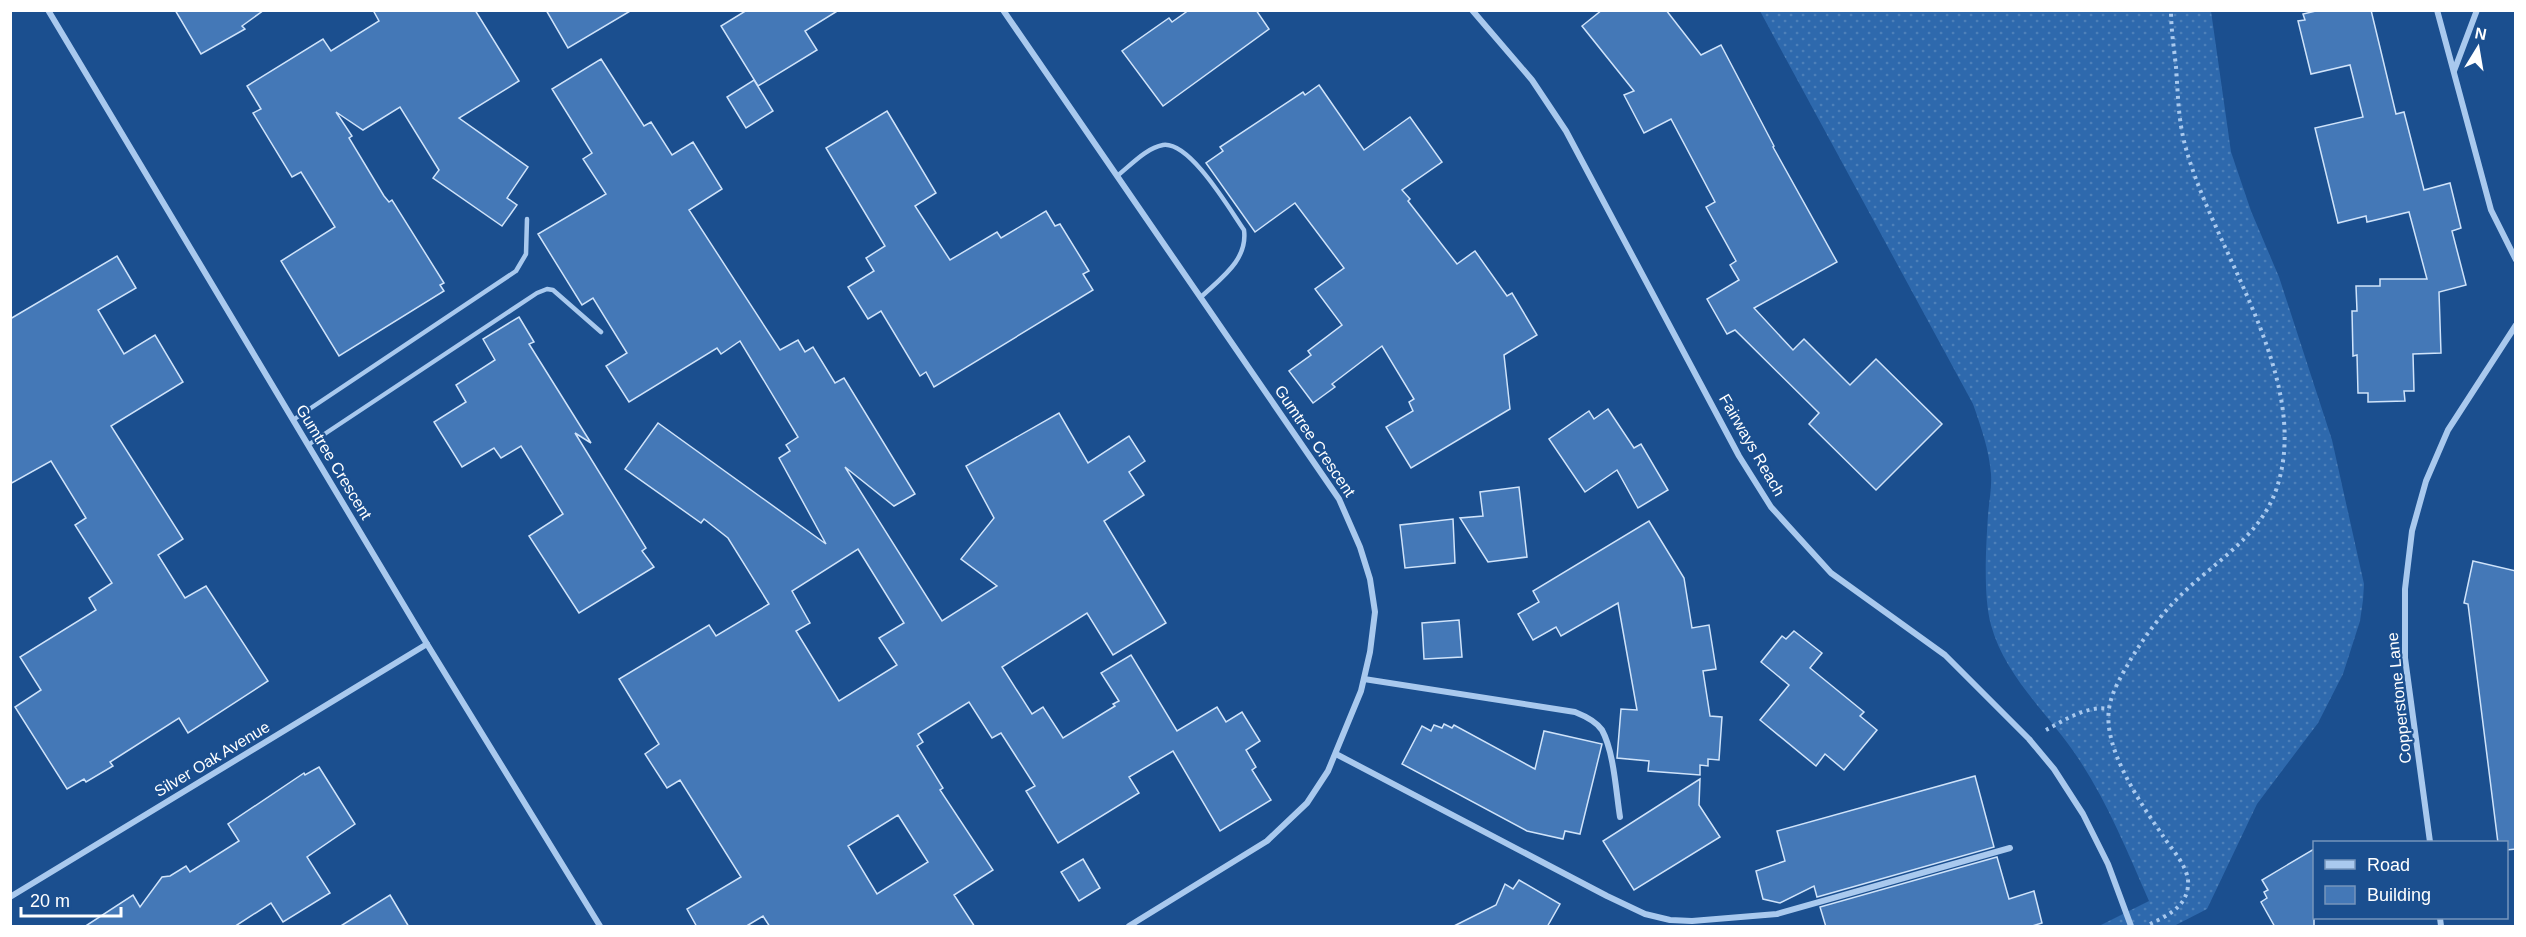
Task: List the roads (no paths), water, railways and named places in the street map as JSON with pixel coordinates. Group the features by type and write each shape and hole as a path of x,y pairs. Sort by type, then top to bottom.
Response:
{"street":[{"name":"Gumtree Crescent","path":"48,10 427,644 600,927"},
{"name":"Gumtree Crescent","path":"1003,10 1340,499 1360,547 1370,579 1375,612 1364,680 1336,754 1307,803 1267,841 1129,927"},
{"name":"Fairways Reach","path":"1472,10 1532,80 1566,131 1739,456 1771,507 1831,573 1945,655 2029,739 2054,769 2083,814 2108,864 2131,927"},
{"path":"2437,10 2490,210 2516,260"},
{"path":"2453,71 2477,10"},
{"name":"Copperstone Lane","path":"2430,841 2405,658 2404,589 2412,531 2426,481 2448,430 2516,325"},
{"name":"Silver Oak Avenue","path":"10,897 427,644"},
{"path":"1364,680 1575,712 1589,718 1601,729 1608,747 1620,817"},
{"path":"1336,754 1606,896 1645,914 1670,920 1692,921 1777,914 2010,848"}],"lane":[{"path":"1117,176 1151,149 1166,145 1180,150 1198,166 1244,230 1246,242 1241,256 1227,273 1201,297"},
{"path":"293,420 516,271 526,254 527,219"},
{"path":"308,445 537,293 547,289 553,290 601,332"}]}
